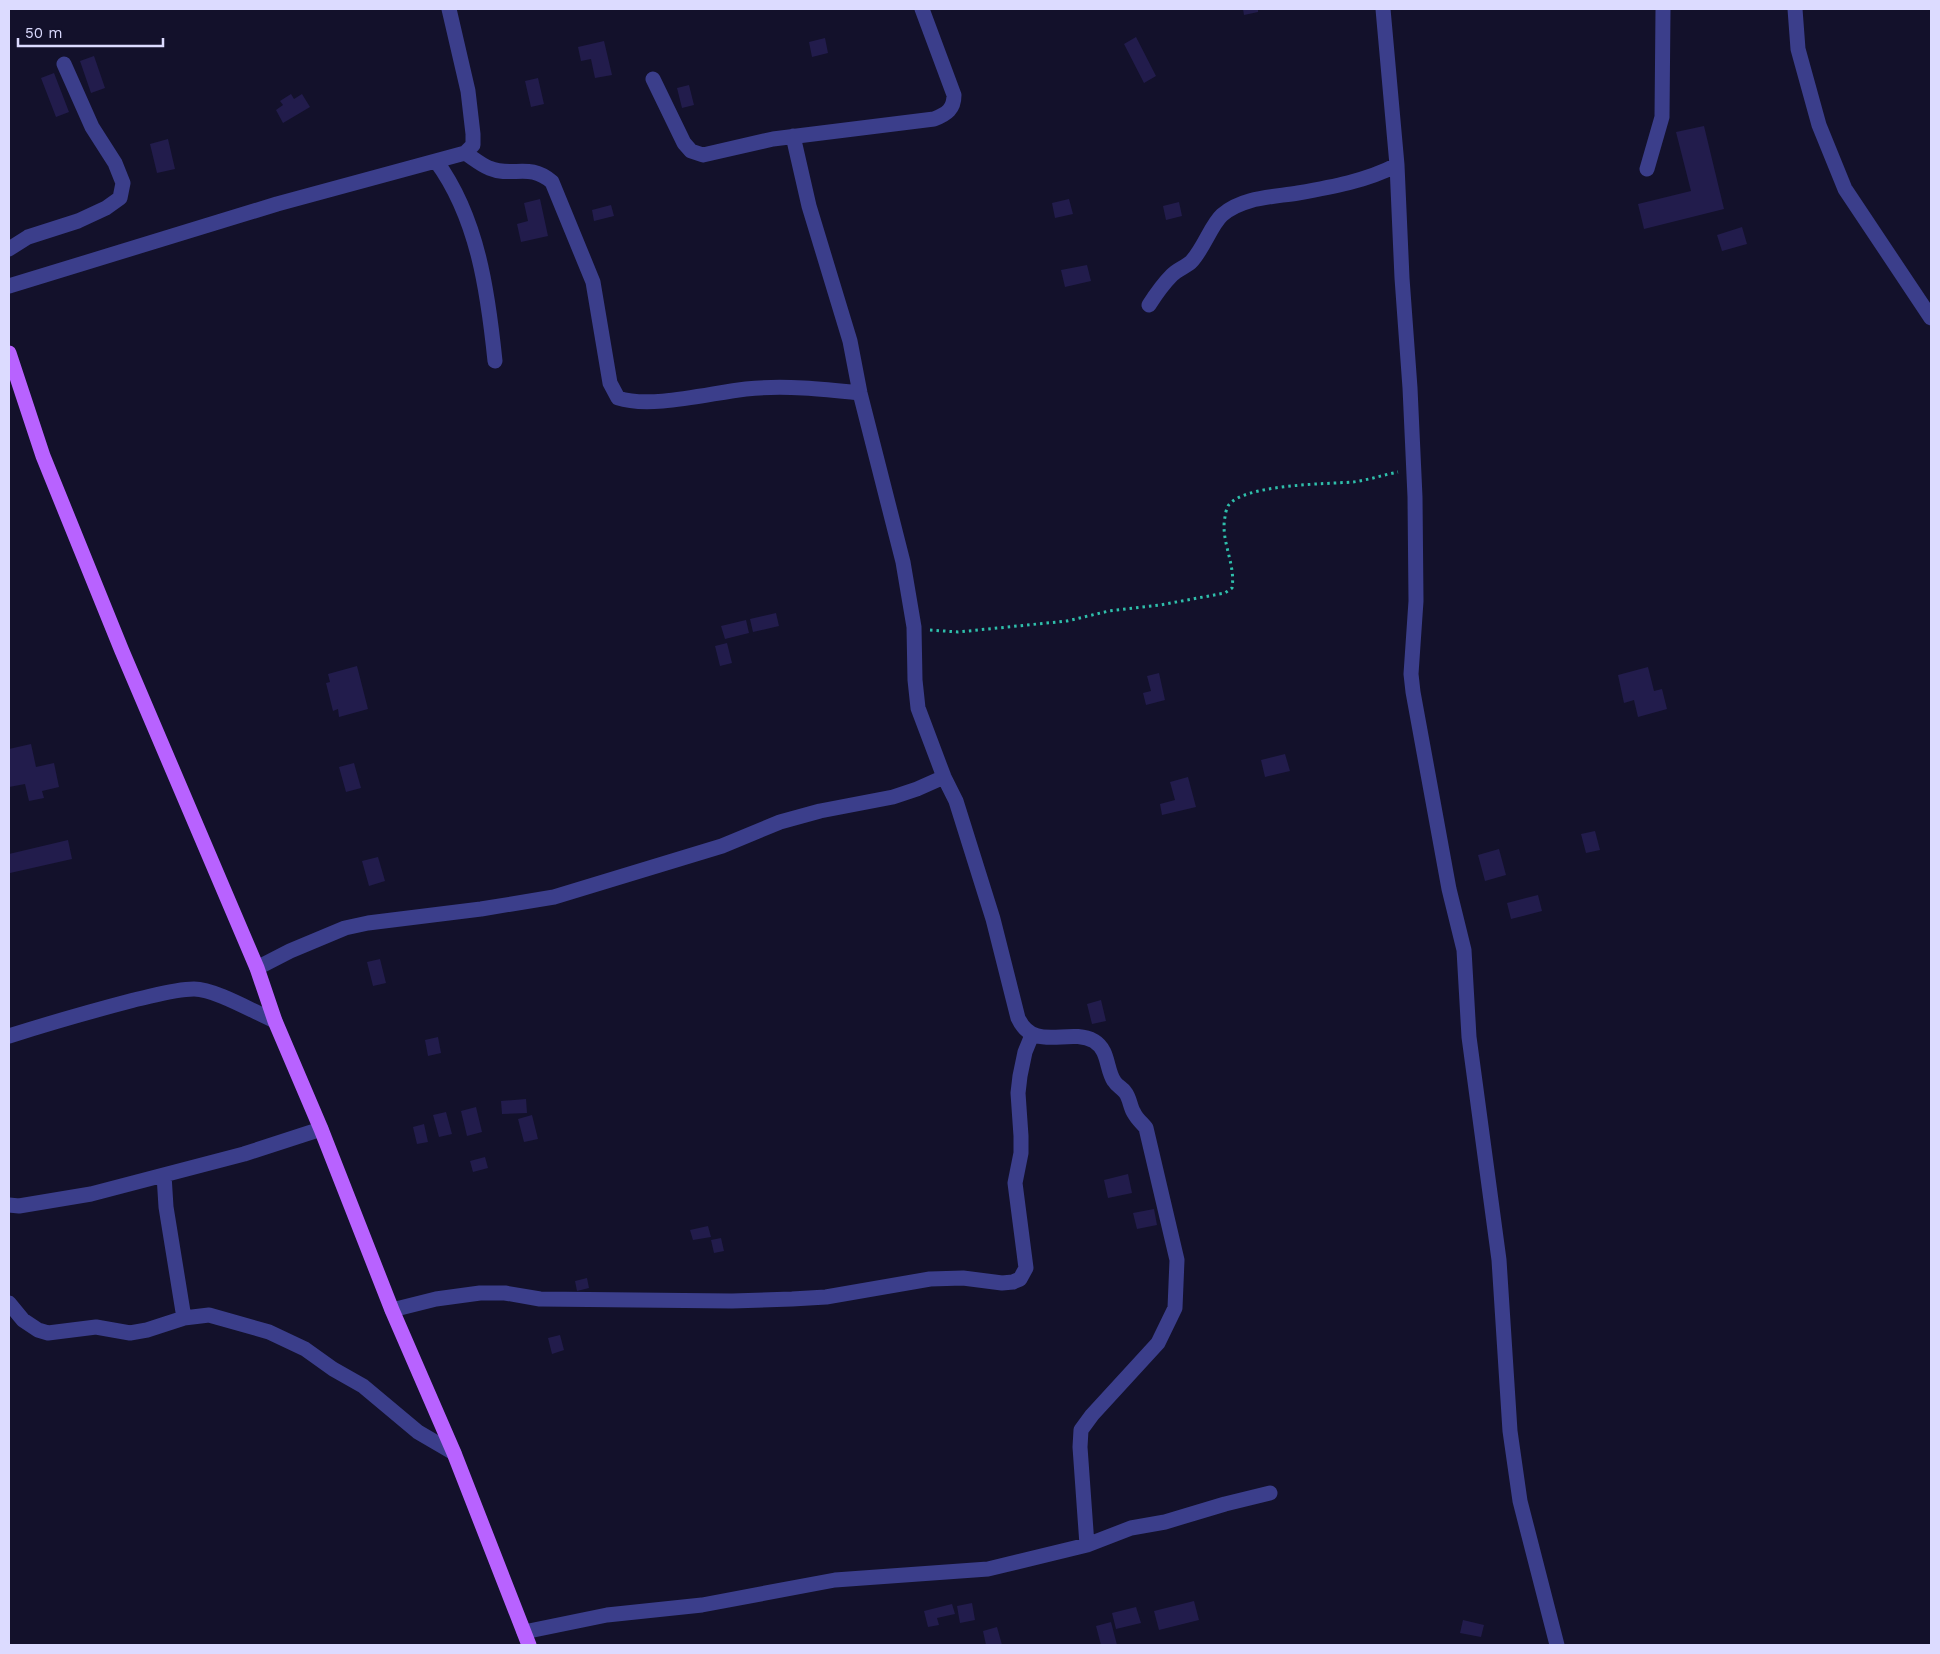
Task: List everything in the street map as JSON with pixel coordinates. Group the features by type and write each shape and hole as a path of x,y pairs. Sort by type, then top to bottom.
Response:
{"main road":[{"path":"9,353 47,466 122,651 257,968 275,1021 321,1129 392,1310 454,1453 527,1639"}],"street":[{"path":"9,286 277,204 465,153 472,144 474,134 468,91 449,9"},
{"path":"653,80 684,143 691,151 703,154 793,136 934,119 950,111 954,103 954,95 922,9"},
{"path":"1383,9 1397,165 1415,497 1416,601 1412,664 1413,692 1449,889 1464,950 1469,1037 1499,1260 1510,1431 1520,1501 1557,1645"},
{"path":"1647,169 1662,117 1663,9"},
{"path":"1795,9 1798,49 1819,125 1845,189 1931,318"},
{"path":"9,249 28,236 78,221 106,208 120,198 124,183 115,163 92,126 64,64"},
{"path":"793,136 809,206 850,341 860,393 903,562 914,627 914,680 918,708 944,777 956,801 993,919 1018,1018 1022,1027 1032,1035 1088,1039 1095,1042 1102,1049 1115,1084 1126,1093 1134,1113 1146,1128 1177,1260 1175,1308 1158,1343 1081,1430 1080,1447 1087,1545"},
{"path":"465,153 488,168 502,171 534,171 544,174 552,182 593,282 610,383 618,398 631,402 695,397 747,389 817,388 860,393"},
{"path":"436,161 448,177 458,197 481,265 495,361"},
{"path":"1149,305 1173,274 1190,262 1205,244 1221,216 1231,209 1264,199 1356,182 1378,175 1397,165"},
{"path":"257,968 290,951 345,928 368,923 481,909 554,897 722,846 780,822 820,811 893,797 944,777"},
{"path":"9,1036 115,1005 163,993 195,989 219,995 275,1021"},
{"path":"392,1310 436,1299 480,1293 505,1293 540,1298 732,1301 826,1297 930,1279 963,1278 1013,1282 1020,1279 1026,1268 1015,1183 1020,1164 1021,1136 1018,1093 1025,1052 1032,1035"},
{"path":"9,1205 19,1206 91,1194 244,1154 321,1129"},
{"path":"164,1176 166,1206 184,1318"},
{"path":"9,1303 23,1320 38,1330 48,1333 96,1327 130,1334 184,1318 209,1315 269,1332 305,1349 333,1369 363,1386 418,1432 454,1453"},
{"path":"527,1639 607,1615 702,1605 835,1580 988,1569 1087,1545 1131,1528 1165,1522 1270,1493"}],"path":[{"path":"914,627 958,632 1067,621 1109,611 1160,605 1225,593 1232,588 1234,578 1224,528 1224,517 1228,505 1242,496 1276,487 1355,481 1413,469"}],"building":[{"path":"1243,9 1258,9 1258,12 1244,15"},
{"path":"1136,37 1156,76 1144,83 1124,44"},
{"path":"825,38 828,53 812,57 809,42"},
{"path":"604,41 612,75 595,78 591,59 581,61 578,47"},
{"path":"94,56 105,88 91,93 80,61"},
{"path":"54,73 69,112 56,117 41,78"},
{"path":"538,78 544,104 531,107 525,81"},
{"path":"689,85 694,105 682,108 677,88"},
{"path":"291,94 294,99 302,94 310,107 283,123 276,110 283,105 280,101"},
{"path":"1704,126 1724,209 1644,229 1638,204 1691,191 1676,132"},
{"path":"168,139 175,169 157,173 150,144"},
{"path":"540,199 548,236 521,242 517,224 528,221 524,203"},
{"path":"1069,199 1073,214 1055,218 1052,203"},
{"path":"1179,202 1182,216 1166,220 1163,206"},
{"path":"611,205 614,216 594,221 592,210"},
{"path":"1742,227 1747,244 1722,251 1717,235"},
{"path":"1087,265 1091,281 1065,287 1061,270"},
{"path":"776,613 779,626 753,632 750,619"},
{"path":"746,620 749,633 725,639 721,626"},
{"path":"727,643 732,663 720,666 715,646"},
{"path":"357,666 368,709 339,717 338,709 333,711 326,683 330,682 328,674"},
{"path":"1648,667 1654,691 1662,689 1667,709 1638,717 1634,700 1624,703 1618,675"},
{"path":"1159,673 1165,700 1146,705 1143,693 1151,691 1147,676"},
{"path":"31,744 36,767 54,763 59,787 42,791 44,798 29,801 25,784 9,787 9,749"},
{"path":"1285,754 1290,771 1265,777 1261,760"},
{"path":"354,763 361,788 346,792 339,767"},
{"path":"1188,777 1196,807 1162,815 1160,804 1175,800 1170,782"},
{"path":"1595,831 1600,850 1586,853 1581,834"},
{"path":"68,840 72,859 10,873 9,854"},
{"path":"1499,849 1506,875 1485,881 1478,855"},
{"path":"378,857 385,881 369,886 362,861"},
{"path":"1538,895 1542,911 1511,919 1507,903"},
{"path":"380,959 386,983 373,986 367,962"},
{"path":"1101,1000 1106,1021 1092,1024 1087,1004"},
{"path":"438,1037 441,1053 428,1056 425,1040"},
{"path":"526,1099 527,1113 502,1114 501,1101"},
{"path":"476,1107 482,1132 467,1136 461,1111"},
{"path":"446,1112 452,1134 439,1137 433,1115"},
{"path":"532,1115 538,1139 524,1142 518,1119"},
{"path":"424,1124 428,1142 417,1144 413,1127"},
{"path":"485,1157 488,1168 473,1172 470,1161"},
{"path":"1128,1174 1132,1193 1108,1198 1104,1180"},
{"path":"1154,1209 1157,1225 1137,1229 1133,1213"},
{"path":"708,1226 711,1237 693,1240 690,1230"},
{"path":"721,1238 724,1251 714,1253 711,1240"},
{"path":"587,1278 589,1288 577,1291 575,1281"},
{"path":"560,1335 564,1350 552,1354 548,1338"},
{"path":"1194,1601 1199,1620 1159,1630 1154,1611"},
{"path":"972,1603 975,1620 960,1623 957,1606"},
{"path":"952,1604 955,1614 937,1618 939,1625 928,1627 924,1611"},
{"path":"1136,1607 1141,1623 1116,1629 1112,1613"},
{"path":"1463,1620 1484,1625 1481,1637 1460,1633"},
{"path":"1111,1622 1117,1645 1101,1645 1096,1626"},
{"path":"997,1627 1002,1645 986,1645 983,1631"}]}
